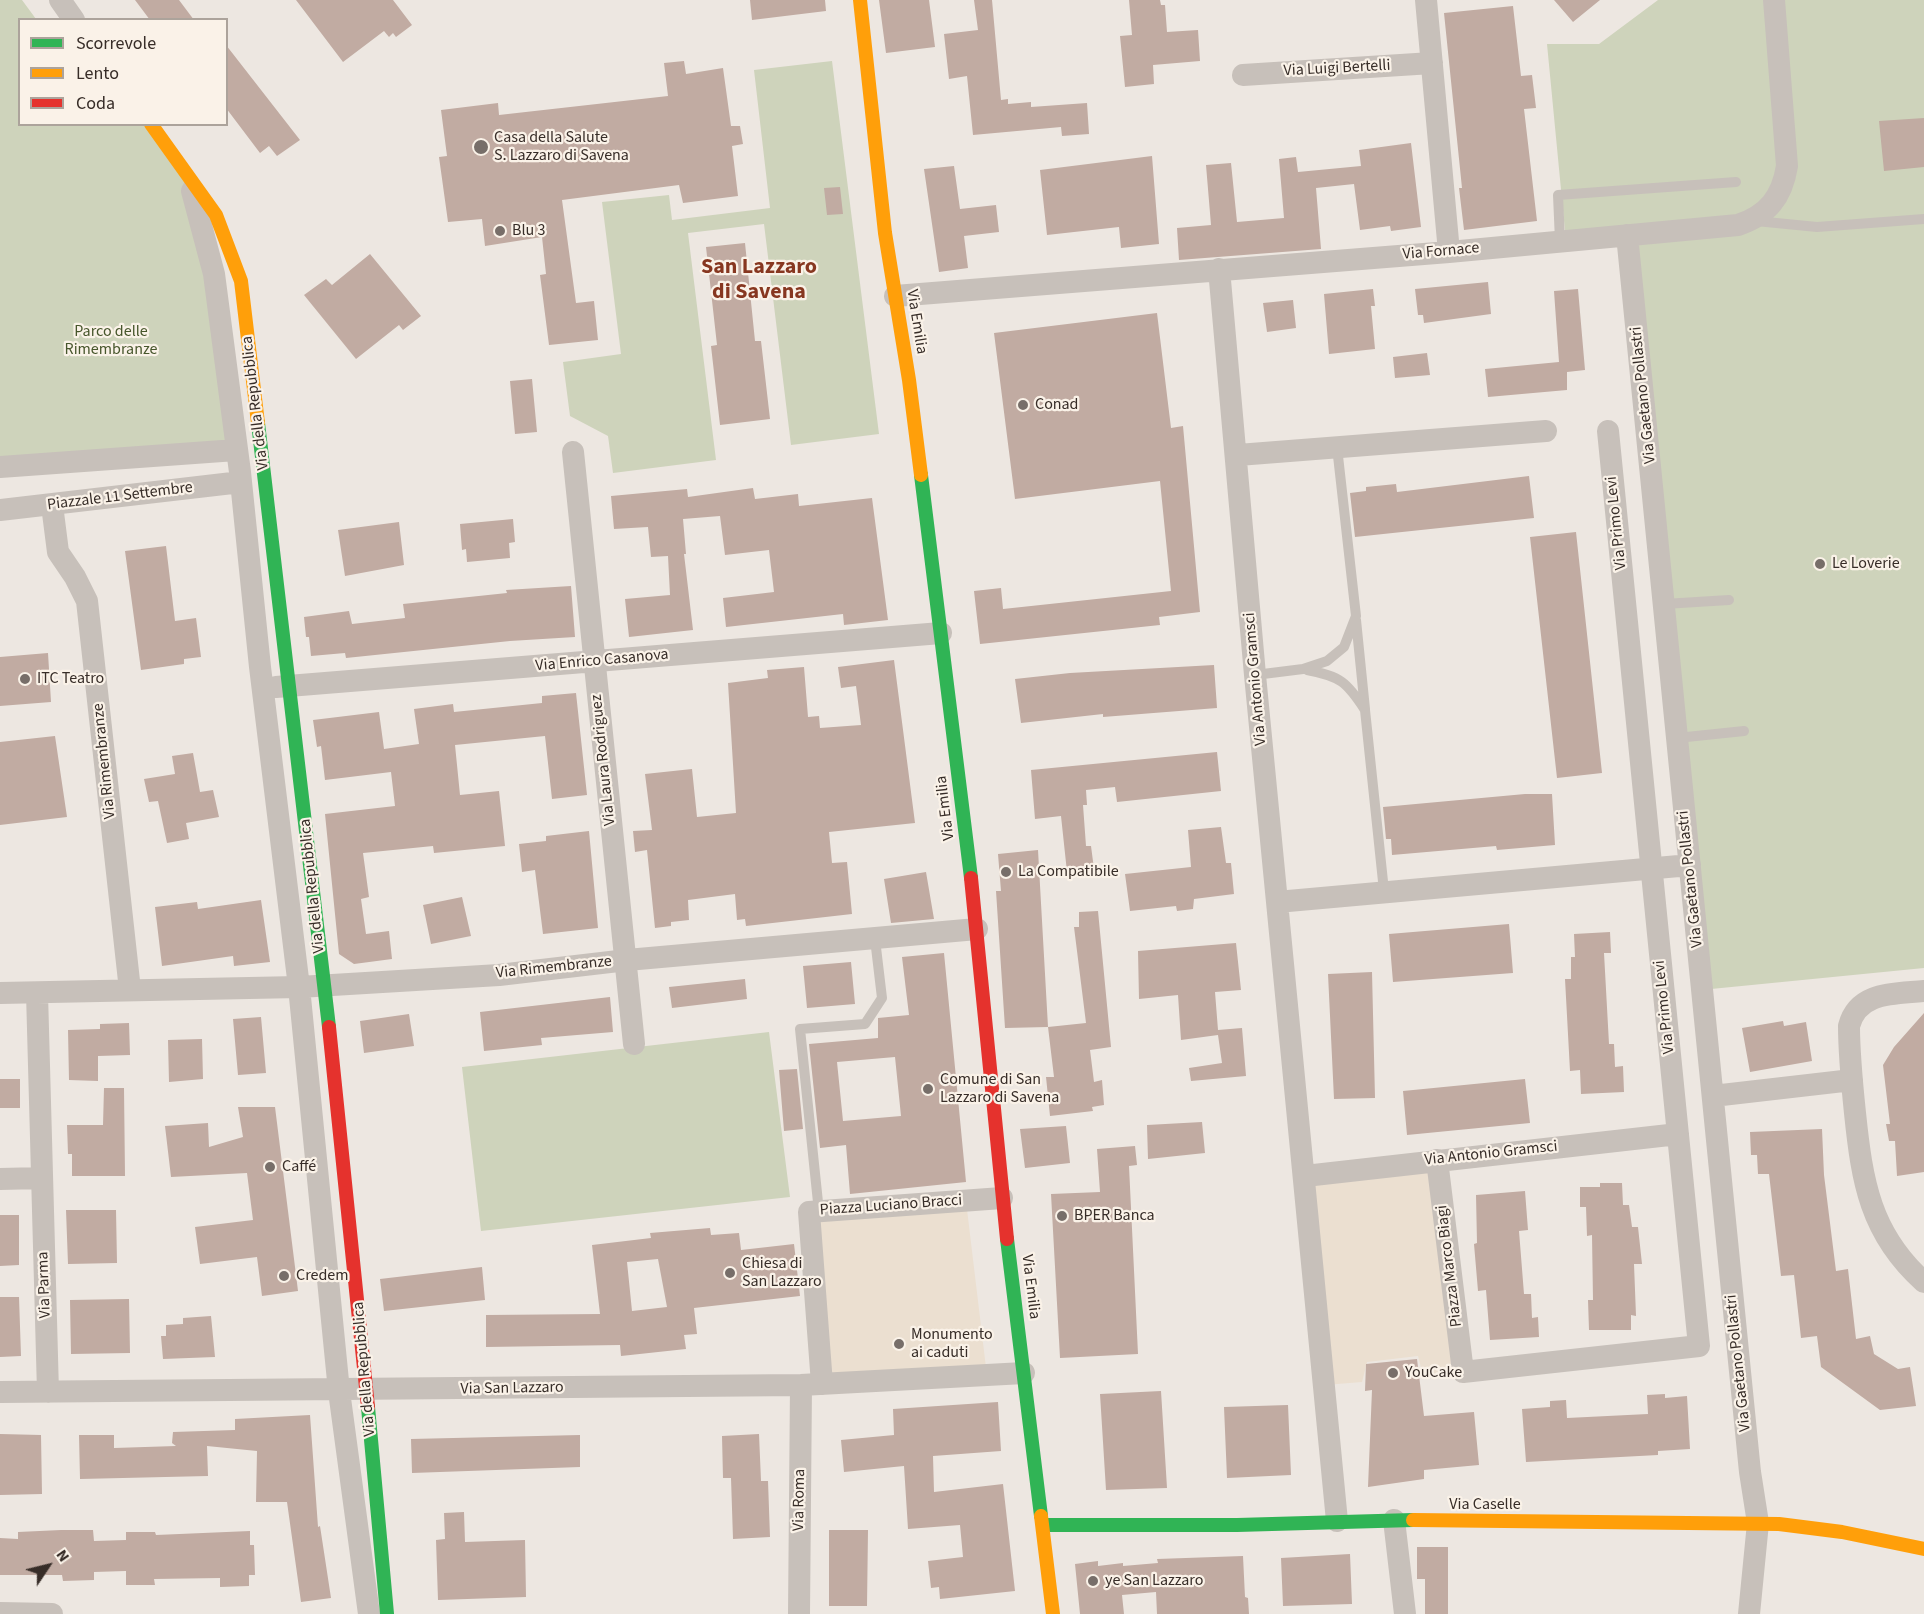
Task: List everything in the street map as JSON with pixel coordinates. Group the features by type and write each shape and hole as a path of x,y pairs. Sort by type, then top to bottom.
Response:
{"street":[{"path":"60,0 73,18"},
{"name":"Via Emilia","path":"860,0 873,102 885,233 896,296 941,633 977,929 1002,1198 1044,1525 1053,1614"},
{"path":"1426,0 1449,252"},
{"name":"Via Fornace","path":"896,296 1449,252 1738,225 1752,220 1774,204 1785,180 1787,166 1774,0"},
{"name":"Via Luigi Bertelli","path":"1243,75 1432,63"},
{"name":"Via della Repubblica","path":"152,126 216,215 238,266 290,686 324,986 368,1391 387,1614"},
{"name":"Via della Repubblica","path":"186,172 214,274 240,477 262,688 299,987 339,1390 369,1614"},
{"name":"Via Gaetano Pollastri","path":"1627,235 1750,1472 1758,1523 1749,1614"},
{"path":"214,274 238,266"},
{"name":"Via Antonio Gramsci","path":"1220,269 1238,455 1255,675 1337,1521"},
{"path":"1238,455 1546,431"},
{"name":"Via Primo Levi","path":"1463,1372 1700,1346 1608,431"},
{"path":"0,467 236,450"},
{"name":"Via Laura Rodriguez","path":"573,452 634,1044"},
{"name":"Piazzale 11 Settembre","path":"0,510 52,505 240,477 264,470"},
{"name":"Via Rimembranze","path":"52,505 58,552 87,602 130,990"},
{"name":"Via Enrico Casanova","path":"262,688 941,633"},
{"path":"1277,902 1690,865"},
{"name":"Via Rimembranze","path":"0,993 299,987 499,975 627,960 977,929"},
{"path":"1924,991 1879,996 1856,1008 1849,1026 1862,1175 1874,1214 1896,1251 1924,1282"},
{"name":"Via Parma","path":"37,993 48,1392"},
{"path":"1713,1095 1852,1080"},
{"name":"Via Antonio Gramsci","path":"1305,1176 1678,1134"},
{"name":"Piazza Marco Biagi","path":"1437,1160 1463,1372"},
{"path":"0,1179 42,1179"},
{"name":"Piazza Luciano Bracci","path":"812,1385 809,1212 1002,1198"},
{"name":"Via San Lazzaro","path":"0,1392 368,1391 812,1385 1024,1373"},
{"name":"Via Roma","path":"798,1614 812,1385"},
{"path":"1394,1520 1405,1614"},
{"name":"Via Caselle","path":"1044,1525 1237,1525 1394,1520 1758,1523 1822,1528 1924,1549"},
{"path":"0,1613 52,1614"}],"lane":[{"path":"1560,241 1558,195 1736,182"},
{"path":"1752,220 1817,227 1924,219"},
{"path":"1337,447 1383,891"},
{"path":"1664,604 1729,600"},
{"path":"1255,675 1304,669 1328,661 1344,647 1356,616"},
{"path":"1304,669 1333,675 1349,686 1365,710"},
{"path":"1677,738 1744,731"},
{"path":"819,1212 800,1029 865,1024 882,998 875,939"}],"green space":[{"name":"Parco delle Rimembranze","path":"0,0 22,0 35,18 18,18 18,126 152,126 186,172 235,442 0,461"},
{"path":"1658,0 1924,0 1924,968 1701,990 1628,225 1565,231 1547,44 1599,44"},
{"path":"832,61 879,434 791,445 764,224 688,233 716,460 613,473 608,436 570,416 563,362 621,354 602,202 669,195 672,220 770,208 754,70"},
{"path":"769,1032 790,1197 481,1231 462,1067"}],"shaded area":[{"path":"1437,1160 1463,1372 1423,1375 1418,1356 1367,1362 1362,1382 1325,1385 1305,1176"},
{"path":"966,1201 987,1376 822,1384 809,1212"}],"building":[{"path":"135,0 179,0 192,18 148,18"},
{"path":"296,0 393,0 412,25 396,37 393,33 389,37 384,31 343,62"},
{"path":"750,0 825,0 826,11 752,20"},
{"path":"879,0 929,0 935,47 886,53"},
{"path":"974,0 992,0 1001,100 1008,99 1008,104 1031,102 1031,107 1087,103 1089,134 1062,136 1061,127 973,135 967,76 949,79 944,34 978,30"},
{"path":"1129,0 1160,0 1161,5 1165,5 1167,32 1198,30 1200,61 1153,65 1154,84 1125,87 1120,36 1132,35"},
{"path":"1554,0 1600,0 1573,22"},
{"path":"1513,6 1521,76 1532,75 1536,108 1524,109 1537,221 1464,230 1459,188 1462,188 1444,13"},
{"path":"228,48 300,140 277,156 269,146 260,153 228,111"},
{"path":"684,61 686,74 723,68 731,126 740,126 743,144 732,146 738,196 683,203 679,185 562,200 576,303 594,301 598,340 549,345 540,275 546,274 542,237 485,246 482,219 448,222 439,157 447,156 441,110 498,103 499,115 668,96 664,63"},
{"path":"1924,118 1924,167 1884,171 1879,121"},
{"path":"1411,143 1421,227 1391,231 1390,226 1360,230 1354,184 1316,188 1321,249 1179,260 1177,228 1211,225 1206,165 1231,163 1237,222 1284,218 1279,159 1296,157 1298,172 1361,166 1359,150"},
{"path":"1152,156 1159,244 1121,248 1119,227 1047,235 1040,170"},
{"path":"954,166 960,209 996,205 999,232 964,236 968,268 939,272 924,169"},
{"path":"840,187 843,214 827,215 824,188"},
{"path":"745,243 755,341 761,341 770,419 720,425 711,346 717,345 706,247"},
{"path":"370,254 421,316 403,330 399,325 356,359 304,295 326,279 332,285"},
{"path":"1488,282 1491,314 1424,323 1423,315 1418,315 1415,289"},
{"path":"1373,289 1375,306 1371,306 1375,349 1329,354 1324,294"},
{"path":"1578,289 1585,370 1567,372 1567,390 1488,397 1485,369 1559,362 1554,291"},
{"path":"1293,300 1296,328 1267,332 1263,303"},
{"path":"1157,313 1171,428 1183,426 1200,612 1159,617 1160,625 980,644 974,591 1001,588 1003,609 1171,591 1160,481 1015,499 994,333"},
{"path":"1427,353 1430,375 1395,378 1393,357"},
{"path":"532,379 537,432 515,434 510,381"},
{"path":"1529,476 1534,518 1355,537 1350,493 1366,491 1366,487 1396,484 1397,492"},
{"path":"753,488 755,499 798,494 799,506 872,498 888,620 844,625 843,614 726,627 723,598 774,592 769,550 725,555 720,516 683,519 686,554 684,554 693,630 629,637 625,599 670,595 668,556 651,557 648,527 614,529 611,496 687,489 688,497"},
{"path":"513,519 515,542 509,543 510,558 467,562 466,549 462,550 460,524"},
{"path":"399,522 404,565 345,576 338,530"},
{"path":"1576,532 1602,773 1557,778 1530,537"},
{"path":"166,546 175,621 196,618 201,657 184,659 184,664 141,670 125,551"},
{"path":"571,586 575,637 510,641 346,658 345,653 311,656 309,637 306,637 304,617 349,611 352,624 405,618 403,604 507,593 506,590"},
{"name":"ITC Teatro","path":"48,653 51,702 0,706 0,657"},
{"path":"894,660 915,823 829,832 832,863 847,862 852,914 746,926 745,919 737,920 735,894 688,900 689,920 671,922 671,926 655,928 647,850 635,852 633,831 652,830 645,774 692,769 697,817 736,813 728,683 768,678 767,670 804,667 808,717 819,716 820,728 861,725 856,686 841,688 838,667"},
{"path":"1214,665 1217,708 1103,717 1103,714 1021,723 1015,679 1070,673"},
{"path":"576,693 587,795 552,799 545,736 455,745 460,795 499,791 505,846 434,853 433,846 363,853 369,897 361,899 366,934 389,931 392,959 354,964 339,954 325,814 395,806 391,772 325,780 321,746 317,747 313,720 379,712 384,749 419,744 414,709 453,704 454,712 542,703 542,696"},
{"path":"55,736 67,817 0,825 0,742"},
{"path":"1217,752 1221,791 1117,802 1115,787 1086,790 1087,805 1083,805 1086,846 1091,846 1094,869 1067,872 1061,816 1035,819 1031,770"},
{"path":"193,753 200,792 213,790 219,817 186,823 189,839 167,843 158,801 149,802 144,779 175,774 172,756"},
{"path":"1525,794 1552,794 1555,845 1497,850 1496,846 1392,855 1391,839 1386,839 1383,807"},
{"path":"1221,827 1226,863 1231,863 1234,894 1194,899 1193,909 1177,911 1176,906 1130,911 1125,874 1191,867 1188,830"},
{"path":"589,831 598,928 543,934 535,870 522,872 519,844 546,841 546,836"},
{"path":"1038,850 1048,1027 1005,1028 996,891 1001,891 998,854"},
{"path":"926,872 934,919 891,923 884,879"},
{"path":"462,897 471,936 431,944 423,905"},
{"path":"261,900 270,962 234,966 233,956 162,966 155,907 197,902 198,909"},
{"path":"1098,911 1111,1047 1090,1050 1094,1082 1102,1080 1104,1105 1092,1107 1093,1111 1050,1116 1046,1077 1054,1077 1048,1027 1086,1023 1074,927 1079,927 1079,912"},
{"path":"1509,924 1513,973 1393,982 1389,934"},
{"path":"1610,932 1611,953 1604,953 1609,1044 1614,1044 1615,1067 1623,1066 1624,1092 1581,1094 1580,1070 1570,1071 1565,979 1571,979 1571,957 1575,957 1574,934"},
{"path":"1236,943 1241,990 1215,992 1218,1030 1242,1028 1246,1076 1191,1081 1189,1068 1222,1063 1218,1035 1181,1040 1178,995 1139,999 1138,951"},
{"name":"Comune di San Lazzaro di Savena","path":"944,953 966,1182 850,1194 846,1145 820,1148 809,1044 878,1038 878,1018 909,1015 902,957","holes":["895,1057 901,1116 843,1121 837,1062"]},
{"path":"851,962 855,1004 807,1008 803,966"},
{"path":"1372,972 1375,1098 1334,1099 1328,974"},
{"path":"745,979 747,999 672,1008 669,987"},
{"path":"610,997 613,1032 541,1038 542,1045 484,1051 480,1012"},
{"path":"1924,1013 1924,1172 1897,1176 1895,1141 1889,1141 1886,1124 1890,1124 1883,1065 1894,1047"},
{"path":"409,1014 414,1046 364,1053 360,1021"},
{"path":"261,1017 266,1073 238,1075 233,1019"},
{"path":"1783,1021 1784,1026 1806,1022 1812,1061 1750,1072 1742,1028"},
{"path":"129,1023 130,1055 98,1056 98,1081 69,1080 68,1030 100,1029 100,1024"},
{"path":"202,1039 203,1079 169,1082 168,1040"},
{"path":"797,1069 803,1129 784,1131 779,1070"},
{"path":"0,1079 20,1079 20,1108 0,1108"},
{"path":"1525,1079 1530,1123 1407,1135 1403,1091"},
{"path":"104,1088 124,1088 125,1176 72,1176 72,1154 68,1154 67,1125 103,1125"},
{"path":"238,1107 275,1107 298,1291 262,1296 257,1257 200,1264 195,1227 253,1220 247,1173 171,1177 165,1126 208,1123 209,1147 243,1137"},
{"path":"1202,1122 1205,1153 1148,1159 1147,1125"},
{"path":"1066,1126 1070,1163 1025,1168 1020,1129"},
{"path":"1822,1129 1824,1175 1836,1271 1848,1269 1856,1339 1870,1336 1874,1354 1898,1369 1910,1367 1916,1406 1880,1410 1821,1367 1817,1336 1801,1338 1794,1275 1781,1276 1769,1174 1758,1174 1757,1155 1751,1155 1750,1132"},
{"path":"1135,1146 1137,1165 1129,1166 1138,1354 1060,1358 1051,1194 1100,1192 1097,1149"},
{"path":"1600,1183 1622,1183 1623,1205 1629,1205 1632,1227 1638,1227 1642,1264 1634,1264 1636,1316 1631,1315 1631,1330 1589,1330 1588,1300 1593,1300 1592,1235 1587,1236 1586,1207 1580,1207 1580,1187 1600,1187"},
{"path":"1525,1191 1528,1230 1519,1231 1524,1294 1531,1294 1532,1318 1538,1317 1539,1337 1490,1340 1486,1290 1478,1291 1474,1244 1477,1243 1476,1195"},
{"path":"66,1210 116,1210 117,1263 68,1264"},
{"path":"0,1215 19,1215 19,1265 0,1266"},
{"path":"710,1228 711,1235 739,1233 741,1250 794,1244 800,1296 694,1308 697,1334 684,1335 686,1349 621,1356 620,1345 486,1347 486,1315 600,1314 592,1245 651,1238 650,1233","holes":["658,1259 667,1307 632,1311 627,1262"]},
{"path":"482,1267 485,1300 384,1311 380,1279"},
{"path":"0,1297 19,1297 21,1356 0,1357"},
{"path":"129,1299 130,1353 71,1354 70,1300"},
{"path":"211,1316 215,1357 163,1359 161,1336 166,1336 166,1325 183,1324 183,1318"},
{"path":"1417,1359 1424,1416 1474,1412 1479,1465 1424,1470 1424,1479 1368,1487 1372,1390 1365,1391 1366,1364"},
{"path":"1161,1391 1167,1488 1106,1490 1100,1394"},
{"path":"1665,1394 1665,1398 1687,1396 1690,1449 1658,1451 1658,1455 1526,1462 1522,1409 1550,1407 1550,1401 1566,1400 1567,1418 1648,1414 1647,1395"},
{"path":"998,1402 1001,1451 933,1456 934,1492 1003,1484 1015,1591 940,1599 939,1587 931,1588 928,1561 963,1557 960,1525 908,1529 904,1466 844,1472 841,1440 894,1435 893,1409"},
{"path":"1288,1405 1291,1475 1227,1478 1224,1407"},
{"path":"310,1415 318,1527 320,1526 331,1598 301,1602 287,1502 256,1502 257,1451 207,1446 208,1476 80,1479 79,1435 114,1435 114,1448 176,1446 172,1443 173,1432 235,1430 235,1419"},
{"path":"0,1434 41,1435 42,1494 0,1495"},
{"path":"759,1434 761,1481 768,1481 770,1537 733,1539 731,1478 723,1478 722,1436"},
{"path":"580,1435 580,1467 412,1473 411,1439"},
{"path":"464,1512 465,1542 525,1540 526,1597 438,1600 436,1540 445,1539 444,1513"},
{"path":"93,1530 94,1541 126,1540 126,1532 155,1532 156,1535 250,1531 250,1545 254,1545 255,1575 249,1575 249,1586 220,1587 220,1578 154,1579 155,1585 126,1585 126,1571 94,1572 94,1580 63,1581 62,1575 0,1575 0,1538 18,1539 18,1532"},
{"path":"829,1530 868,1530 867,1606 829,1606"},
{"path":"1417,1547 1448,1547 1448,1614 1425,1614 1425,1579 1417,1579"},
{"path":"1350,1554 1352,1604 1283,1606 1281,1558"},
{"path":"1243,1556 1245,1597 1248,1598 1249,1614 1157,1614 1156,1592 1122,1595 1124,1614 1080,1614 1075,1564 1098,1561 1098,1566 1123,1563 1123,1566 1158,1563 1157,1559"}],"traffic: fast":[{"path":"258,423 329,1027"},
{"path":"921,475 971,878"},
{"path":"1007,1239 1041,1516"},
{"path":"368,1407 387,1614"},
{"path":"1044,1525 1237,1525 1413,1520"}],"traffic: slow":[{"path":"860,0 885,233 909,380 921,475"},
{"path":"152,126 216,215 241,281 258,423"},
{"path":"1041,1516 1053,1614"},
{"path":"1413,1520 1779,1524 1842,1532 1924,1549"}],"traffic: jam":[{"path":"971,878 1007,1239"},
{"path":"329,1027 368,1407"}],"place":[{"name":"Casa della Salute S. Lazzaro di Savena","path":"481,147"},
{"name":"Blu 3","path":"500,231"},
{"name":"Conad","path":"1023,405"},
{"name":"Le Loverie","path":"1820,564"},
{"name":"ITC Teatro","path":"25,679"},
{"name":"La Compatibile","path":"1006,872"},
{"name":"Comune di San Lazzaro di Savena","path":"928,1089"},
{"name":"Caffé","path":"270,1167"},
{"name":"BPER Banca","path":"1062,1216"},
{"name":"Chiesa di San Lazzaro","path":"730,1273"},
{"name":"Credem","path":"284,1276"},
{"name":"Monumento ai caduti","path":"899,1344"},
{"name":"YouCake","path":"1393,1373"},
{"name":"ye San Lazzaro","path":"1093,1581"}],"district":[{"name":"San Lazzaro di Savena","path":"759,280"}]}
